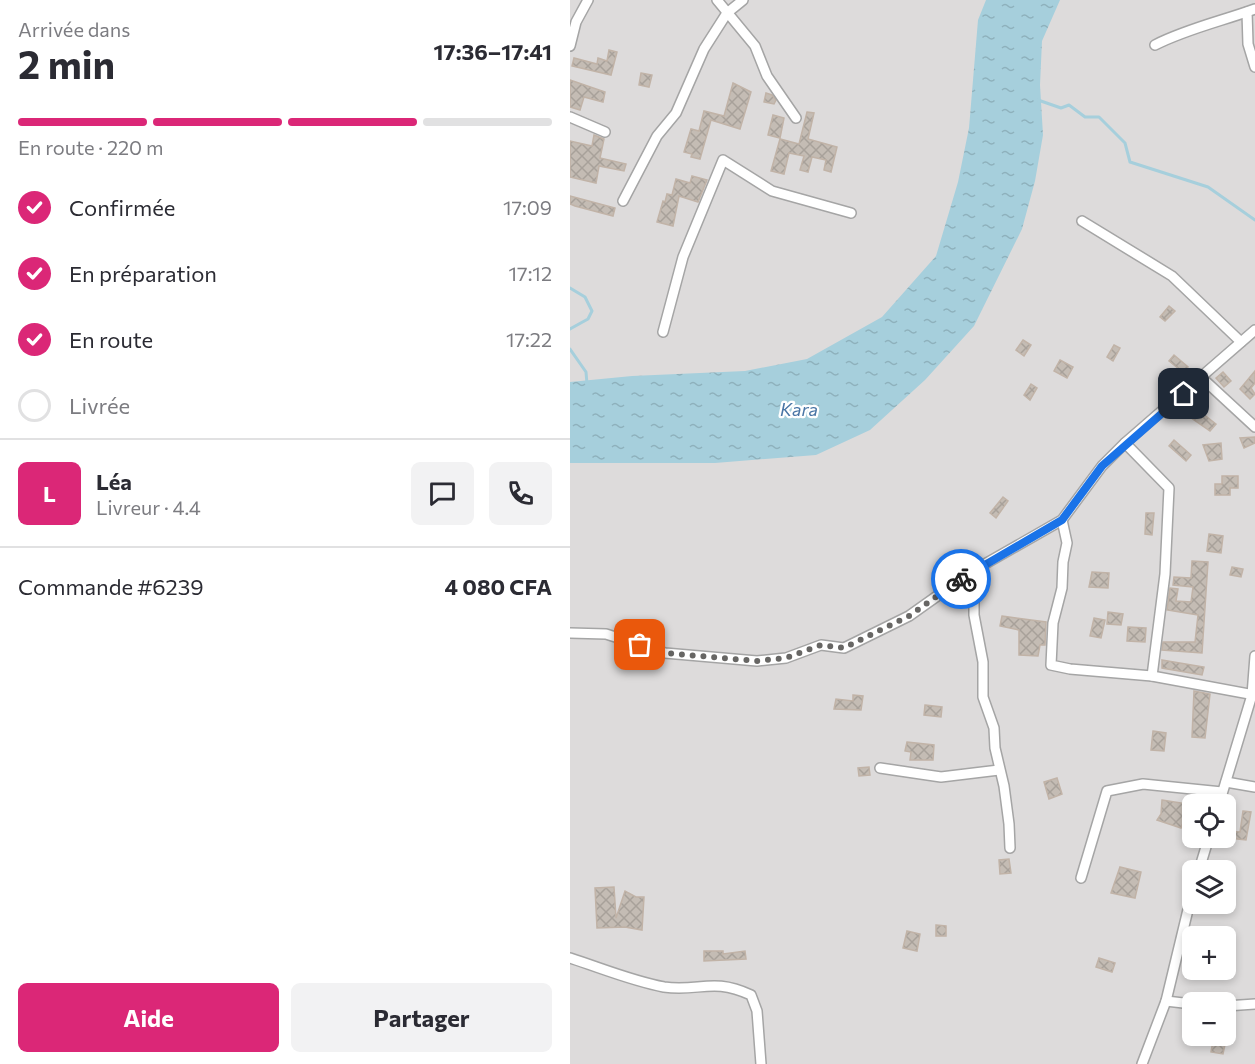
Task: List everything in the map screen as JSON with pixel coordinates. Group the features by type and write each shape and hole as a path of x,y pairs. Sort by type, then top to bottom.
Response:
{"street":[{"path":"570,46 576,22 588,0"},
{"path":"717,0 754,46 767,76 796,118"},
{"path":"623,201 657,136 676,113 704,48 727,13 743,0"},
{"path":"1155,45 1178,33 1220,23 1251,11 1248,44 1255,67"},
{"path":"570,117 605,132"},
{"path":"663,332 683,257 723,160 772,190 851,213"},
{"path":"1082,221 1172,276 1241,342"},
{"path":"570,633 606,634 665,653 757,661 798,654 811,647 844,648 909,616 971,572 1062,520 1102,466 1125,443 1255,330"},
{"path":"1202,378 1255,428"},
{"path":"1125,443 1169,488 1165,574 1152,676"},
{"path":"1062,520 1067,543 1062,562 1062,588 1053,623 1052,665 1070,669 1152,676 1254,695"},
{"path":"971,572 974,589 974,615 983,662 983,697 994,728 999,770 1004,786 1010,848"},
{"path":"1081,878 1107,791 1143,784 1222,792 1254,695 1255,656"},
{"path":"880,768 940,777 999,770"},
{"path":"1226,782 1255,787"},
{"path":"1142,1064 1166,1001 1187,914"},
{"path":"570,958 630,979 664,987 710,984 732,986 751,995 757,1011 761,1064"},
{"path":"1166,1001 1182,1003"},
{"path":"1236,1005 1255,1004"}],"shaded area":[{"path":"570,0 1255,0 1255,1064 570,1064"}],"water":[{"name":"Kara","path":"986,0 1060,0 1042,41 1040,85 1043,135 1035,181 1022,229 974,326 925,380 870,430 816,455 715,463 570,463 570,382 632,376 745,371 807,359 882,317 936,256 958,182 969,128 978,20"}],"building":[{"path":"609,50 617,52 611,75 572,66 574,58 597,64 598,58 607,61"},
{"path":"641,73 652,75 649,87 639,85"},
{"path":"570,80 605,92 603,102 584,97 580,110 570,107"},
{"path":"733,83 751,92 740,129 711,120 700,159 691,157 692,154 684,152 691,129 699,131 704,111 724,116"},
{"path":"766,93 772,95 776,100 774,104 764,102"},
{"path":"807,112 814,113 808,139 837,147 831,172 824,170 826,160 812,157 808,172 800,170 804,156 789,153 784,174 771,171 780,139 799,144"},
{"path":"773,115 784,118 780,138 768,135"},
{"path":"594,135 604,139 600,158 626,164 624,171 599,166 596,183 570,177 570,141 592,146"},
{"path":"692,176 707,180 698,202 679,196 673,226 657,222 663,201 665,202 667,194 672,195 676,179 690,183"},
{"path":"570,196 615,208 613,216 570,204"},
{"path":"1169,306 1175,311 1165,321 1160,317"},
{"path":"1023,340 1031,345 1024,356 1016,350"},
{"path":"1114,345 1120,348 1113,361 1107,357"},
{"path":"1174,355 1188,367 1184,373 1169,361"},
{"path":"1060,360 1073,367 1067,378 1054,371"},
{"path":"1255,371 1255,383 1251,388 1255,394 1250,399 1240,389"},
{"path":"1223,372 1231,381 1224,387 1216,378"},
{"path":"1031,384 1037,388 1030,400 1024,395"},
{"path":"1193,406 1216,424 1210,431 1187,415"},
{"path":"1255,437 1255,443 1244,448 1240,438"},
{"path":"1174,440 1191,455 1186,461 1169,446"},
{"path":"1221,443 1222,459 1209,461 1203,445"},
{"path":"1222,476 1238,476 1238,488 1230,488 1230,495 1215,495 1215,484 1222,484"},
{"path":"1003,497 1008,501 996,518 990,513"},
{"path":"1146,513 1154,513 1152,535 1145,534"},
{"path":"1209,534 1223,536 1221,553 1207,551"},
{"path":"1192,561 1208,562 1202,653 1162,650 1163,642 1195,642 1198,615 1167,610 1170,588 1178,589 1176,601 1191,602 1193,587 1173,585 1174,577 1191,578"},
{"path":"1232,567 1243,569 1241,577 1230,575"},
{"path":"1092,572 1109,573 1108,588 1089,587"},
{"path":"1108,612 1123,614 1121,625 1107,624"},
{"path":"1002,616 1046,622 1045,645 1040,645 1038,656 1019,655 1019,630 1000,626"},
{"path":"1094,618 1105,620 1101,638 1090,636"},
{"path":"1128,627 1146,628 1145,642 1127,641"},
{"path":"1162,660 1204,667 1202,675 1162,668"},
{"path":"1194,691 1210,694 1205,738 1192,737"},
{"path":"853,695 863,696 861,710 834,709 836,699 853,701"},
{"path":"925,705 942,707 941,717 924,715"},
{"path":"1153,731 1166,733 1164,751 1151,750"},
{"path":"907,742 934,745 933,760 910,760 911,752 905,751"},
{"path":"869,767 870,775 859,776 858,768"},
{"path":"1057,778 1062,794 1049,799 1044,782"},
{"path":"1162,800 1182,803 1181,828 1157,820 1161,814"},
{"path":"1243,811 1251,812 1246,840 1236,839 1236,832 1240,832"},
{"path":"1009,859 1011,873 1000,874 999,860"},
{"path":"1120,867 1141,872 1135,898 1111,893"},
{"path":"614,887 616,918 625,891 636,897 644,897 642,930 625,927 597,928 595,888"},
{"path":"936,925 946,926 946,936 936,936"},
{"path":"907,931 920,934 917,951 903,948"},
{"path":"704,951 723,951 723,954 745,951 746,959 704,961"},
{"path":"1099,958 1115,963 1112,972 1096,967"},
{"path":"1212,1046 1225,1046 1223,1054 1211,1052"}],"waterway":[{"path":"1038,100 1061,108 1069,105 1085,117 1099,117 1125,143 1130,162 1208,187 1255,220"},
{"path":"570,288 585,297 592,311 588,319 570,329"},
{"path":"570,349 586,372 587,384"}],"way so far":[{"path":"640,645 665,653 757,661 786,658 821,645 844,648 909,616 961,579"}],"route":[{"path":"961,579 1062,520 1102,466 1125,443 1184,394"}]}
